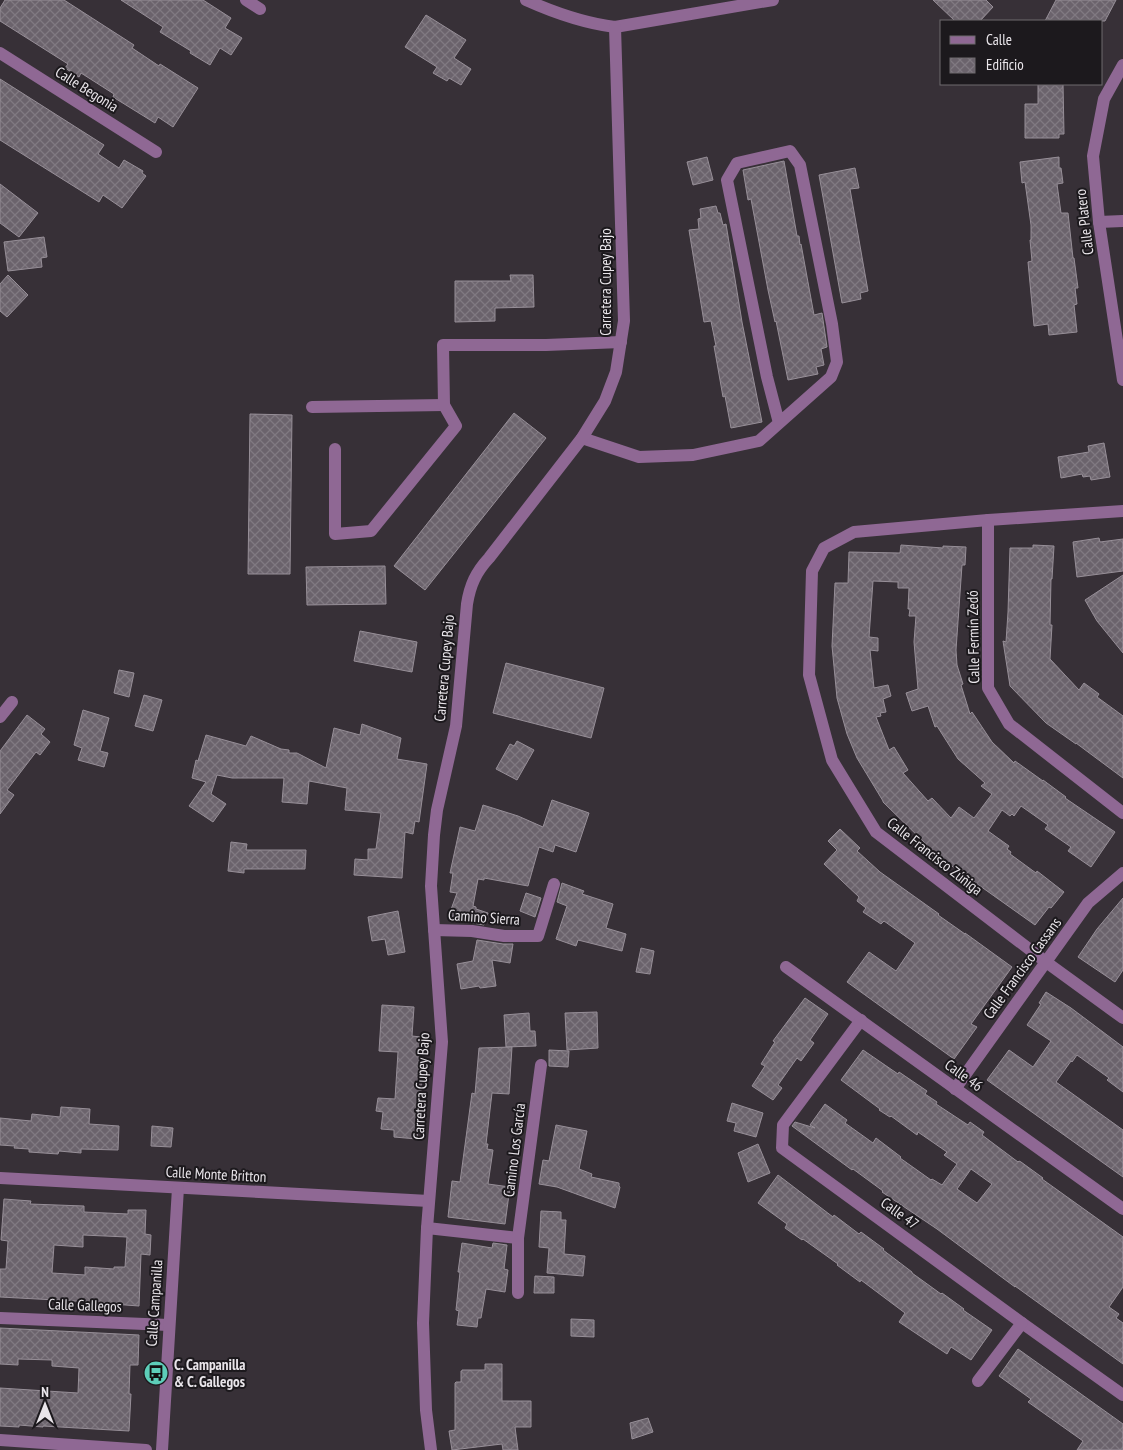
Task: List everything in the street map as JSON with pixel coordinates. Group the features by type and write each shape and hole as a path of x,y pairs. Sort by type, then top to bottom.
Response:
{"street":[{"path":"246,0 260,9"},
{"path":"526,0 561,15 599,25 615,27 773,0"},
{"name":"Carretera Cupey Bajo","path":"431,1450 426,1410 423,1324 427,1228 442,1042 431,886 437,810 456,726 469,591 478,569 582,438 605,401 616,372 624,321 615,27"},
{"name":"Calle Begonia","path":"0,53 156,152"},
{"name":"Calle Platero","path":"1123,65 1104,100 1093,156 1099,222 1123,380"},
{"path":"582,438 639,457 694,455 758,440 779,423 831,376 837,362 832,324 800,165 790,151 737,163 727,180 767,376 779,423"},
{"path":"1099,222 1123,221"},
{"path":"335,449 335,534 371,531 456,426 444,405 442,345 546,345 621,342"},
{"path":"312,407 444,405"},
{"name":"Calle Francisco Zúñiga","path":"1123,511 988,520 854,532 824,548 812,571 809,675 832,760 876,832 1046,962 1123,1018"},
{"name":"Calle Fermín Zedó","path":"988,520 988,688 1009,724 1123,813"},
{"path":"0,717 12,702"},
{"name":"Calle Francisco Cassans","path":"955,1089 1088,904 1123,873"},
{"name":"Camino Sierra","path":"434,930 472,931 504,936 538,936 554,884"},
{"name":"Calle 46","path":"786,967 1123,1209"},
{"name":"Calle 47","path":"861,1020 783,1125 782,1148 1123,1395"},
{"name":"Camino Los García","path":"518,1293 518,1238 541,1065"},
{"name":"Calle Monte Britton","path":"0,1178 429,1201"},
{"name":"Calle Campanilla","path":"162,1450 178,1188"},
{"path":"427,1228 518,1238"},
{"name":"Calle Gallegos","path":"0,1318 169,1325"},
{"path":"978,1381 1022,1323"},
{"path":"0,1440 146,1450"}],"building":[{"path":"5,0 64,0 134,45 132,48 159,66 160,64 198,88 173,127 158,117 155,123 113,97 114,94 81,73 79,77 65,68 68,64 0,21 0,8"},
{"path":"121,0 203,0 231,18 225,28 242,38 231,55 220,48 210,65 160,32 163,27"},
{"path":"933,0 986,0 993,7 981,20 954,20"},
{"path":"1056,0 1116,0 1105,21 1046,20"},
{"path":"426,15 466,40 454,58 471,69 461,85 449,78 447,81 433,73 437,67 405,47"},
{"path":"0,79 104,145 98,154 119,168 124,160 143,171 142,173 146,176 122,208 103,195 99,202 0,140"},
{"path":"1038,85 1063,85 1064,134 1059,134 1059,138 1025,138 1025,104 1038,104"},
{"path":"707,157 713,180 693,185 687,162"},
{"path":"1059,157 1059,168 1061,168 1063,183 1057,184 1061,213 1068,213 1078,288 1075,288 1077,304 1074,305 1077,332 1049,335 1048,324 1034,326 1028,262 1032,261 1031,225 1025,182 1022,183 1020,162"},
{"path":"784,161 797,236 799,236 801,244 814,315 822,313 827,347 821,349 824,365 816,367 818,374 788,380 768,290 751,199 748,200 743,170"},
{"path":"855,168 859,188 850,189 868,291 860,293 861,299 842,303 819,175"},
{"path":"0,184 38,213 19,237 0,223"},
{"path":"716,206 723,225 726,224 742,322 762,422 731,428 725,396 723,397 711,321 704,322 689,230 699,229 700,209"},
{"path":"44,237 47,257 41,258 42,267 8,271 4,242"},
{"path":"8,275 28,295 7,317 0,311 0,284"},
{"path":"510,275 533,275 534,307 495,308 495,321 455,322 455,281 511,281"},
{"path":"514,413 546,438 425,590 394,566"},
{"path":"250,414 292,415 290,574 248,574"},
{"path":"1104,443 1110,477 1091,480 1090,476 1083,477 1082,474 1061,478 1058,457 1089,452 1088,446"},
{"path":"1099,538 1100,542 1123,539 1123,571 1077,577 1073,542"},
{"path":"901,545 943,548 943,546 966,547 965,565 962,565 956,650 957,665 963,684 961,685 970,714 972,712 992,742 1014,763 1015,761 1043,780 1065,798 1115,832 1091,867 1068,851 1071,847 1045,829 1048,825 1021,806 1014,816 1012,814 1010,816 1002,810 988,831 1009,846 1007,849 1011,852 1010,854 1036,873 1037,871 1064,892 1035,925 942,859 940,861 924,850 927,845 883,802 857,758 847,734 837,698 832,646 835,583 848,583 849,552 900,553","holes":["873,581 898,582 898,588 909,588 909,616 916,616 914,642 918,689 906,693 912,711 928,706 935,727 937,726 958,759 985,783 981,786 992,794 974,818 959,807 951,818 932,798 928,801 903,773 908,770 894,747 889,750 876,717 881,716 880,713 886,712 883,699 891,696 888,685 874,688 870,650 878,651 878,638 869,637"]},
{"path":"1033,545 1054,546 1051,579 1050,625 1052,625 1050,659 1079,690 1084,683 1099,694 1097,697 1123,716 1123,778 1046,723 1010,686 1003,641 1006,642 1010,548 1033,548"},
{"path":"385,566 386,604 307,605 306,567"},
{"path":"1123,575 1123,653 1097,621 1085,600"},
{"path":"360,631 417,642 412,672 354,661"},
{"path":"506,663 604,688 591,738 493,713"},
{"path":"119,670 134,673 129,697 114,693"},
{"path":"144,695 162,700 153,731 135,726"},
{"path":"83,710 109,718 100,751 108,753 104,767 78,760 82,748 74,745"},
{"path":"27,715 45,729 41,734 50,742 40,755 36,752 7,790 14,795 0,814 0,751"},
{"path":"362,724 401,738 397,759 427,764 419,822 415,821 413,834 405,832 402,878 354,875 355,859 368,860 368,849 376,849 381,813 345,810 347,788 309,781 307,804 282,802 284,778 232,778 217,775 211,794 226,804 213,822 189,806 206,782 192,778 196,760 198,761 206,735 246,746 251,736 281,749 289,750 289,753 297,753 326,768 334,728 360,735"},
{"path":"517,741 534,750 517,780 496,769 510,744 514,746"},
{"path":"552,800 589,813 576,852 555,845 553,852 539,847 528,886 484,878 484,880 478,879 473,906 488,913 484,925 449,915 457,893 450,892 453,873 450,873 460,827 475,831 483,805 518,816 543,827"},
{"path":"840,829 860,848 857,851 880,872 1012,967 971,1024 977,1027 954,1059 847,982 869,952 896,971 915,943 884,921 881,924 863,912 866,908 857,901 859,897 824,864 837,850 828,841"},
{"path":"231,842 247,844 246,850 306,850 305,869 244,869 244,873 228,871"},
{"path":"562,883 584,891 582,894 613,904 606,928 626,934 622,951 578,940 576,946 556,939 567,906 557,902"},
{"path":"526,893 541,898 535,917 520,911"},
{"path":"1123,898 1123,970 1115,982 1078,957 1097,929"},
{"path":"398,911 405,952 388,955 385,939 372,941 368,917"},
{"path":"477,940 513,944 510,963 492,960 496,986 461,989 457,964 473,961"},
{"path":"641,948 654,951 650,974 636,972"},
{"path":"1046,992 1071,1008 1123,1047 1123,1092 1107,1080 1109,1078 1077,1055 1056,1082 1123,1130 1123,1177 987,1080 1009,1050 1033,1067 1051,1041 1027,1025 1041,1004 1039,1003"},
{"path":"805,998 828,1014 810,1040 814,1043 801,1061 797,1058 778,1085 782,1088 773,1100 752,1086 765,1066 761,1064 775,1042 773,1041"},
{"path":"382,1005 414,1007 412,1036 421,1037 419,1065 422,1065 417,1139 394,1137 394,1130 381,1129 383,1112 376,1111 378,1098 395,1099 398,1052 379,1051"},
{"path":"597,1012 598,1048 567,1050 565,1013"},
{"path":"529,1013 530,1031 535,1031 536,1046 506,1047 504,1015"},
{"path":"512,1047 509,1094 492,1093 486,1144 488,1144 487,1149 493,1150 488,1184 510,1187 505,1224 448,1217 452,1181 460,1182 472,1093 475,1094 479,1048"},
{"path":"549,1050 569,1051 568,1067 549,1066"},
{"path":"863,1050 927,1091 925,1094 937,1102 936,1104 968,1125 970,1122 984,1132 982,1135 1123,1237 1123,1287 1109,1307 1119,1314 1116,1318 1123,1323 1123,1364 792,1126 795,1122 815,1128 810,1125 825,1104 847,1120 845,1123 873,1143 876,1138 900,1158 931,1180 942,1185 957,1164 944,1155 947,1152 918,1132 917,1135 891,1116 879,1110 841,1080","holes":["971,1169 992,1184 977,1203 957,1189"]},
{"path":"732,1103 763,1113 756,1137 734,1131 736,1123 727,1121"},
{"path":"61,1107 90,1109 89,1124 119,1126 118,1150 81,1149 81,1153 59,1151 58,1154 29,1152 29,1149 0,1145 0,1118 31,1121 32,1114 60,1117"},
{"path":"556,1125 587,1131 579,1169 592,1174 591,1177 619,1183 620,1187 615,1208 557,1187 539,1184 543,1160 549,1161"},
{"path":"152,1126 173,1128 171,1147 151,1146"},
{"path":"758,1144 770,1173 748,1182 738,1153"},
{"path":"778,1175 833,1217 834,1215 859,1234 861,1232 912,1273 992,1330 971,1360 951,1347 947,1354 899,1322 905,1313 785,1228 787,1224 758,1203"},
{"path":"4,1199 31,1201 30,1204 84,1206 84,1212 128,1214 128,1210 146,1210 145,1234 151,1235 150,1255 141,1254 139,1306 0,1297 0,1269 6,1269 8,1241 1,1240","holes":["83,1235 127,1237 125,1267 114,1267 114,1269 85,1267 85,1275 52,1273 54,1245 83,1247"]},
{"path":"541,1211 561,1212 561,1220 566,1220 564,1254 585,1256 583,1276 547,1273 549,1248 539,1247"},
{"path":"462,1243 492,1248 493,1243 507,1245 504,1269 508,1270 505,1292 486,1289 481,1318 478,1318 477,1327 457,1325 459,1311 456,1310 460,1272 458,1272"},
{"path":"535,1276 554,1277 554,1293 534,1293"},
{"path":"571,1319 594,1320 594,1337 571,1336"},
{"path":"0,1328 139,1335 138,1365 130,1365 129,1431 19,1425 19,1427 0,1426 0,1388 78,1393 79,1368 52,1366 52,1360 18,1359 18,1365 0,1364"},
{"path":"1018,1349 1123,1424 1123,1450 1077,1450 1083,1441 1028,1402 1031,1399 999,1376"},
{"path":"485,1364 502,1364 502,1401 531,1401 531,1427 515,1427 518,1450 503,1450 502,1444 452,1450 449,1431 455,1430 455,1383 461,1382 462,1370 485,1370"},
{"path":"648,1418 653,1432 632,1439 630,1423"}],"place":[{"name":"C. Campanilla & C. Gallegos","path":"156,1373"}]}
